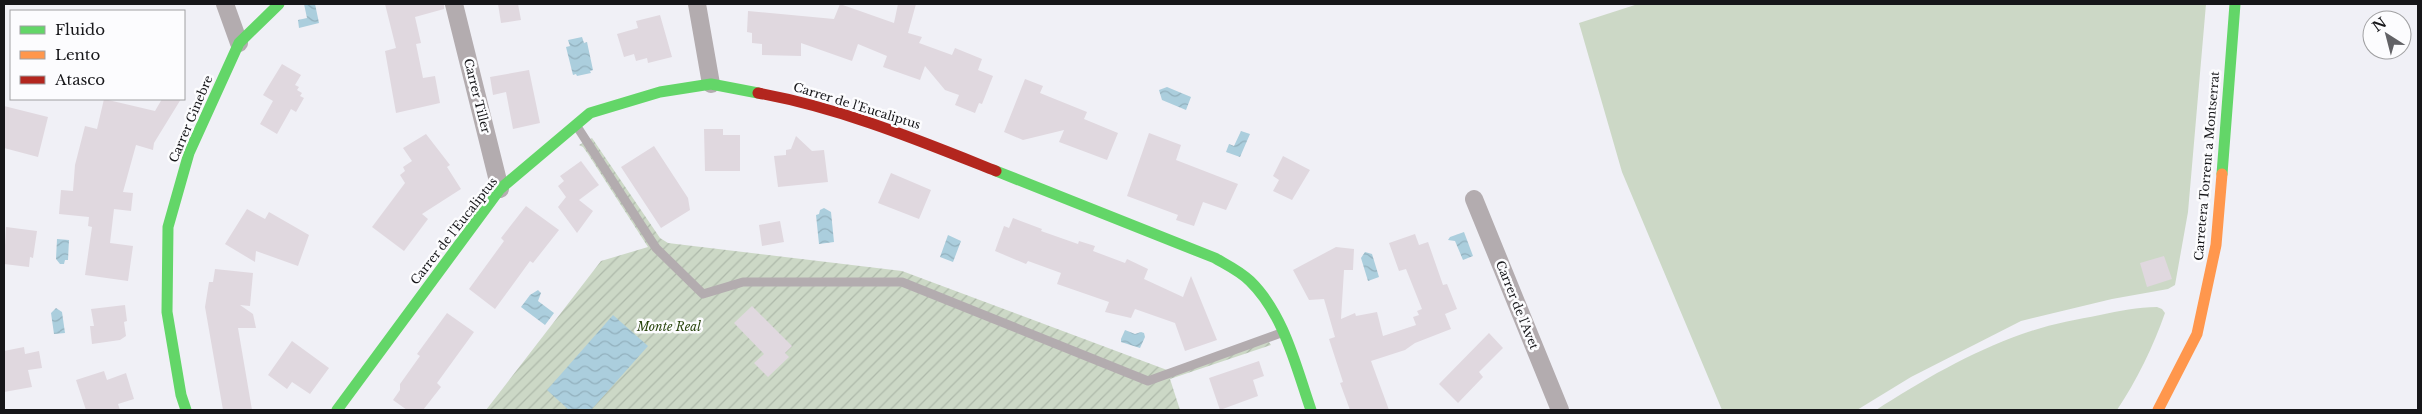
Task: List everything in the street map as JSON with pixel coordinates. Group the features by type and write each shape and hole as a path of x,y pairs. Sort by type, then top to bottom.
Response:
{"street":[{"path":"225,4 239,44"},
{"name":"Carrer Ginebre","path":"186,410 181,395 167,312 168,227 189,153 239,44 279,4"},
{"name":"Carrer Tiller","path":"454,4 500,189"},
{"path":"697,4 711,84"},
{"name":"Carretera Torrent a Montserrat","path":"2158,410 2197,334 2216,245 2235,4"},
{"name":"Carrer de l'Eucaliptus","path":"337,410 500,189 590,114 660,92 711,84 802,101 896,130 1215,258 1252,283 1272,312 1294,362 1311,410"},
{"name":"Carrer de l'Avet","path":"1474,199 1560,410"}],"lane":[{"path":"576,125 656,248 703,294 743,282 902,282 1148,381 1281,333"}],"green space":[{"path":"1638,4 2206,4 2188,212 2175,285 2168,289 2112,299 2021,321 1911,377 1857,410 1722,410 1622,172 1579,23"},
{"name":"Monte Real","path":"592,138 660,238 668,243 902,271 1167,370 1265,336 1271,345 1170,379 1180,410 486,410 601,261 648,247 588,154 579,145"},
{"path":"2157,307 2165,313 2160,326 2138,375 2117,410 1876,410 1947,368 1984,349 2022,334 2080,319 2128,310"}],"water":[{"path":"304,4 315,4 319,23 299,28 298,20 307,18"},
{"path":"582,37 584,43 587,42 593,70 590,71 591,73 577,76 576,74 573,75 566,47 570,46 568,40"},
{"path":"1167,87 1191,97 1186,110 1162,100 1159,90"},
{"path":"1241,131 1250,134 1240,157 1226,152 1229,144 1234,146"},
{"path":"824,208 831,212 834,242 819,244 816,215"},
{"path":"1464,232 1473,256 1463,260 1455,241 1448,240 1450,237"},
{"path":"948,235 961,241 953,262 940,257"},
{"path":"57,239 69,240 68,260 65,260 64,264 60,264 56,259"},
{"path":"1365,252 1372,254 1379,277 1368,281 1361,258"},
{"path":"538,290 541,293 538,301 554,313 545,325 521,307 530,295"},
{"path":"56,308 62,312 65,333 54,334 51,313"},
{"path":"613,315 648,346 591,410 569,410 547,390"},
{"path":"1125,330 1135,334 1144,333 1145,337 1140,348 1121,342"}],"building":[{"path":"385,4 444,4 444,9 415,17 421,43 416,44 423,78 435,76 440,103 396,113 385,51 396,48"},
{"path":"498,4 518,4 521,20 501,23"},
{"path":"840,4 894,23 898,4 916,4 908,33 922,37 919,43 952,55 955,48 982,59 978,70 993,76 982,104 979,103 975,113 955,105 959,95 945,90 925,66 920,80 883,67 887,56 858,44 852,61 801,43 801,56 762,55 762,44 752,43 752,33 747,32 748,11 834,19"},
{"path":"660,15 672,57 648,63 647,58 636,61 634,54 624,57 617,34 638,28 636,21"},
{"path":"282,64 301,75 295,85 299,87 297,90 302,93 300,96 304,98 296,112 291,109 277,134 260,124 273,101 263,95"},
{"path":"529,70 540,123 513,129 506,92 493,95 490,77"},
{"path":"1025,79 1043,86 1040,93 1087,112 1084,119 1118,133 1107,160 1059,142 1064,130 1023,140 1004,132"},
{"path":"104,100 155,111 161,100 180,100 154,143 153,150 136,145 123,192 133,193 131,211 114,209 110,243 133,246 128,281 85,275 92,227 88,226 89,217 59,214 61,190 73,191 75,165 85,126 97,129"},
{"path":"4,106 48,117 38,157 4,148"},
{"path":"704,129 723,129 723,135 740,135 740,171 705,171"},
{"path":"1149,133 1181,145 1176,160 1238,184 1226,210 1203,202 1194,226 1176,220 1178,215 1127,196"},
{"path":"426,134 450,165 447,167 461,189 422,214 428,219 404,251 372,227 405,183 400,175 405,171 403,167 412,161 403,148"},
{"path":"796,136 812,151 824,150 828,182 778,187 774,156 786,155 786,150 791,149"},
{"path":"654,146 688,198 690,210 661,228 621,167"},
{"path":"1283,156 1310,170 1292,200 1273,191 1279,180 1273,176"},
{"path":"581,161 599,185 579,200 593,211 577,233 558,207 566,197 558,186 564,181 560,176"},
{"path":"891,173 931,190 919,219 878,203"},
{"path":"526,206 559,230 533,263 530,261 495,309 469,289 504,241 501,238"},
{"path":"247,209 265,219 269,212 309,235 298,266 256,251 255,262 225,244"},
{"path":"1013,218 1042,229 1041,231 1078,244 1079,241 1095,246 1093,251 1125,263 1127,259 1148,269 1144,279 1183,297 1191,276 1217,340 1185,351 1175,323 1135,309 1131,318 1105,312 1109,302 1057,284 1061,273 1028,261 1026,264 995,251 1004,226 1009,228"},
{"path":"780,221 784,242 762,246 759,225"},
{"path":"6,227 37,231 33,258 30,257 29,267 4,264"},
{"path":"1415,234 1419,245 1428,242 1443,285 1447,284 1457,309 1445,314 1451,329 1415,343 1405,350 1371,361 1389,410 1350,410 1340,383 1343,382 1329,339 1335,337 1324,299 1309,300 1293,270 1336,247 1354,249 1353,270 1344,270 1341,319 1355,313 1356,316 1377,312 1383,336 1416,325 1413,317 1419,315 1417,311 1422,309 1406,269 1399,271 1389,243"},
{"path":"2164,256 2172,279 2147,287 2140,263"},
{"path":"215,269 253,273 250,306 240,305 253,314 256,328 238,328 252,410 223,410 205,307 209,282 213,282"},
{"path":"125,305 127,321 124,322 126,336 120,340 92,344 90,326 94,326 91,309"},
{"path":"752,306 792,346 785,353 789,357 768,377 754,363 764,354 734,323"},
{"path":"447,313 474,332 437,383 441,387 423,410 407,410 393,400 400,390 400,384 420,356 417,354"},
{"path":"1489,333 1503,348 1479,372 1483,377 1458,403 1439,384"},
{"path":"292,341 329,368 310,394 292,382 287,389 268,375"},
{"path":"24,347 25,354 39,351 42,368 28,370 32,387 4,392 4,351"},
{"path":"1259,361 1264,376 1253,380 1258,396 1220,410 1209,378"},
{"path":"104,371 107,380 126,373 134,399 118,404 120,410 86,410 76,380"}],"traffic: fast":[{"path":"186,410 181,395 167,312 168,227 189,153 239,43 279,4"},
{"path":"2222,174 2235,4"},
{"path":"337,410 500,189 590,113 660,92 711,84 758,93"},
{"path":"996,171 1215,258 1242,274 1262,294 1272,309 1288,342 1311,410"}],"traffic: slow":[{"path":"2158,410 2197,334 2216,245 2222,174"}],"traffic: jam":[{"path":"758,93 789,99 849,116 996,171"}]}
